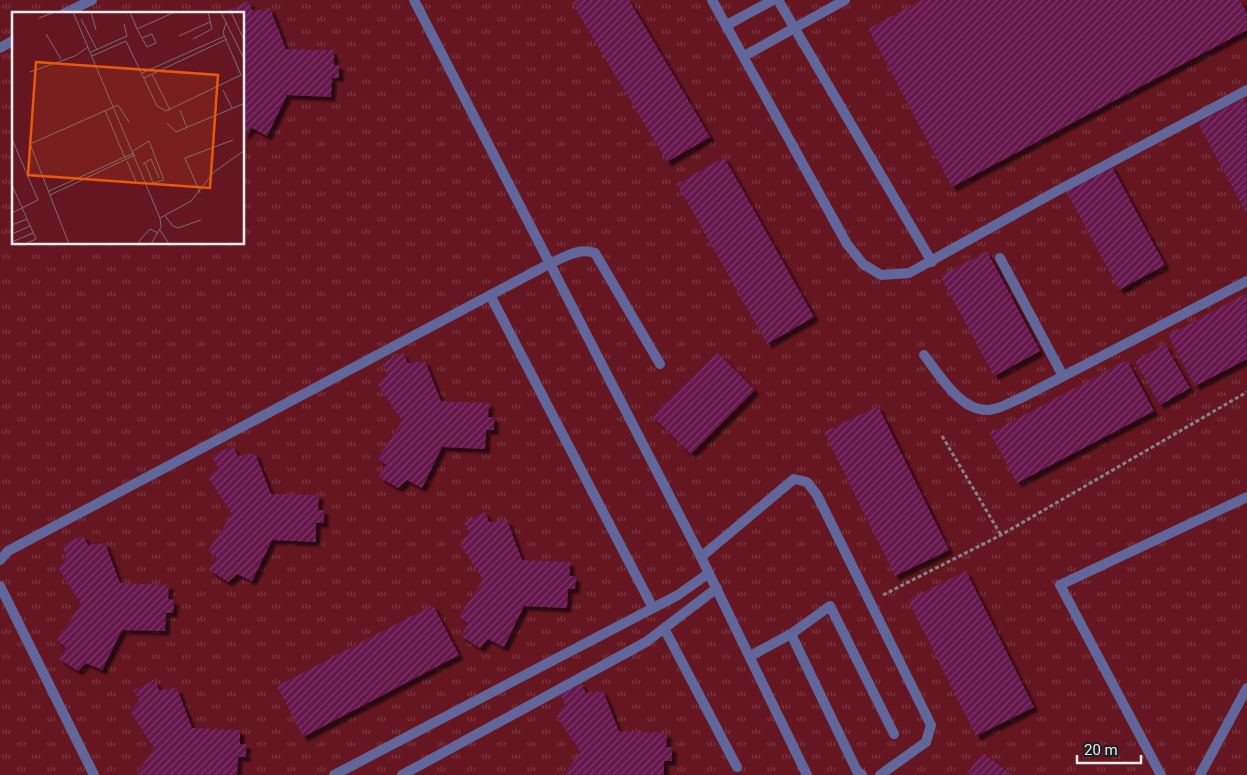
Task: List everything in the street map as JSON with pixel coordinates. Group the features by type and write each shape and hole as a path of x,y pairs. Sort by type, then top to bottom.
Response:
{"street":[{"path":"67,12 92,0"},
{"path":"414,0 717,588 807,775"},
{"path":"712,0 847,244 863,264 881,275 909,273 932,262 1055,192 1247,90"},
{"path":"727,25 774,0"},
{"path":"778,0 932,262"},
{"path":"744,56 845,0"},
{"path":"0,48 12,41"},
{"path":"0,560 8,551 17,546 490,295 579,250 595,253 660,364"},
{"path":"1000,258 1063,376"},
{"path":"924,355 956,395 971,406 988,410 1025,396 1247,280"},
{"path":"490,295 653,608"},
{"path":"701,557 794,478 807,482 817,495 932,725 926,742 880,775"},
{"path":"1161,775 1060,586 1247,497"},
{"path":"334,775 692,588 709,573"},
{"path":"0,586 94,775"},
{"path":"402,775 596,672 665,630 717,588"},
{"path":"750,656 791,634 830,606 894,734"},
{"path":"665,630 737,767"},
{"path":"791,634 857,771 862,775"},
{"path":"1200,775 1247,688"}],"path":[{"path":"871,601 1001,535 1247,392"},
{"path":"942,436 1001,535"}],"green space":[{"path":"0,0 1247,0 1247,775 0,775"}],"building":[{"path":"577,0 629,0 710,137 667,162 572,3"},
{"path":"922,0 1240,0 1247,13 1247,30 952,187 868,29"},
{"path":"248,1 253,11 270,8 286,49 334,50 334,65 339,65 339,78 332,78 331,97 287,95 267,136 252,128 245,135 245,72 247,69 245,66 245,12 227,11"},
{"path":"1244,98 1247,104 1247,215 1198,123"},
{"path":"724,157 814,317 767,344 677,184"},
{"path":"1111,165 1165,265 1119,290 1065,189"},
{"path":"987,251 1040,351 994,376 940,276"},
{"path":"1247,293 1247,359 1195,386 1168,335"},
{"path":"1165,344 1190,388 1160,405 1135,361"},
{"path":"717,352 755,390 691,454 652,416"},
{"path":"403,353 408,363 425,361 441,401 489,403 488,417 494,417 494,430 486,430 485,449 442,447 422,488 407,480 398,488 379,477 386,465 378,458 402,421 378,385 387,374 382,363"},
{"path":"1127,360 1154,411 1017,483 990,433"},
{"path":"878,406 949,550 895,576 824,432"},
{"path":"233,446 238,456 255,453 271,494 319,495 318,510 324,510 324,523 316,523 316,542 272,540 252,581 237,574 228,582 209,570 217,558 208,551 232,514 208,478 218,467 212,456"},
{"path":"485,512 489,522 507,520 522,560 570,562 570,576 576,576 575,589 568,589 567,608 524,606 504,647 488,639 480,648 461,636 468,624 459,616 483,580 460,544 469,533 464,522"},
{"path":"83,535 88,545 105,543 120,583 169,585 168,599 174,600 173,613 166,613 165,631 122,630 102,670 86,663 78,671 59,659 66,648 57,640 81,604 58,568 67,557 62,546"},
{"path":"966,571 1034,707 976,736 908,600"},
{"path":"433,605 459,655 303,737 277,686"},
{"path":"155,680 159,690 177,688 192,728 240,730 240,744 246,744 246,757 238,757 237,775 136,775 154,748 130,712 139,701 134,690"},
{"path":"581,683 586,693 603,691 619,731 667,733 666,747 672,747 672,761 664,761 664,775 564,775 580,752 556,715 565,705 560,693"},
{"path":"983,753 1013,775 966,775"}]}
